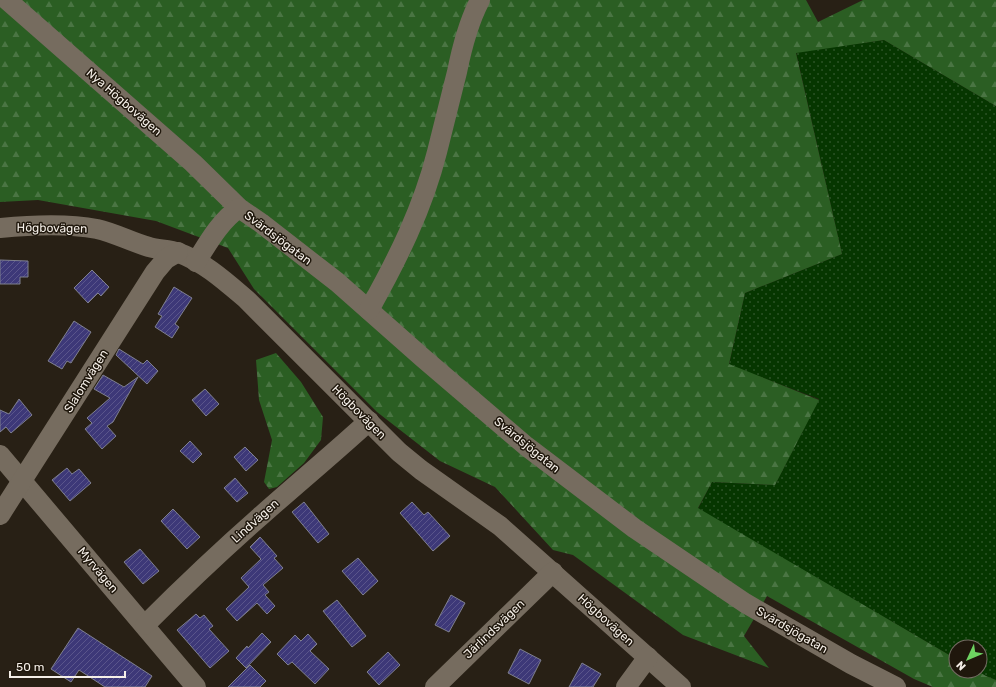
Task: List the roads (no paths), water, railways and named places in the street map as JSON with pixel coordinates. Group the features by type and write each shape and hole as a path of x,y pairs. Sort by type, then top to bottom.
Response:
{"street":[{"name":"Nya Högbovägen","path":"7,0 193,163 239,208"},
{"path":"369,310 387,278 408,234 430,176 437,153 462,48 472,15 480,0"},
{"name":"Svärdsjögatan","path":"196,262 210,238 227,218 239,208 261,223 331,277 526,446 634,528 745,603 850,664 896,687"},
{"name":"Högbovägen","path":"0,228 78,226 110,232 150,247 178,252 221,277 246,299 399,452 421,470 500,526 681,687"},
{"name":"Slalomvägen","path":"0,516 155,272 166,259 178,252"},
{"name":"Lindvägen","path":"145,626 190,580 369,421"},
{"name":"Myrvägen","path":"0,454 196,687"},
{"name":"Järlindsvägen","path":"435,687 553,572"},
{"path":"626,687 648,657"}]}
